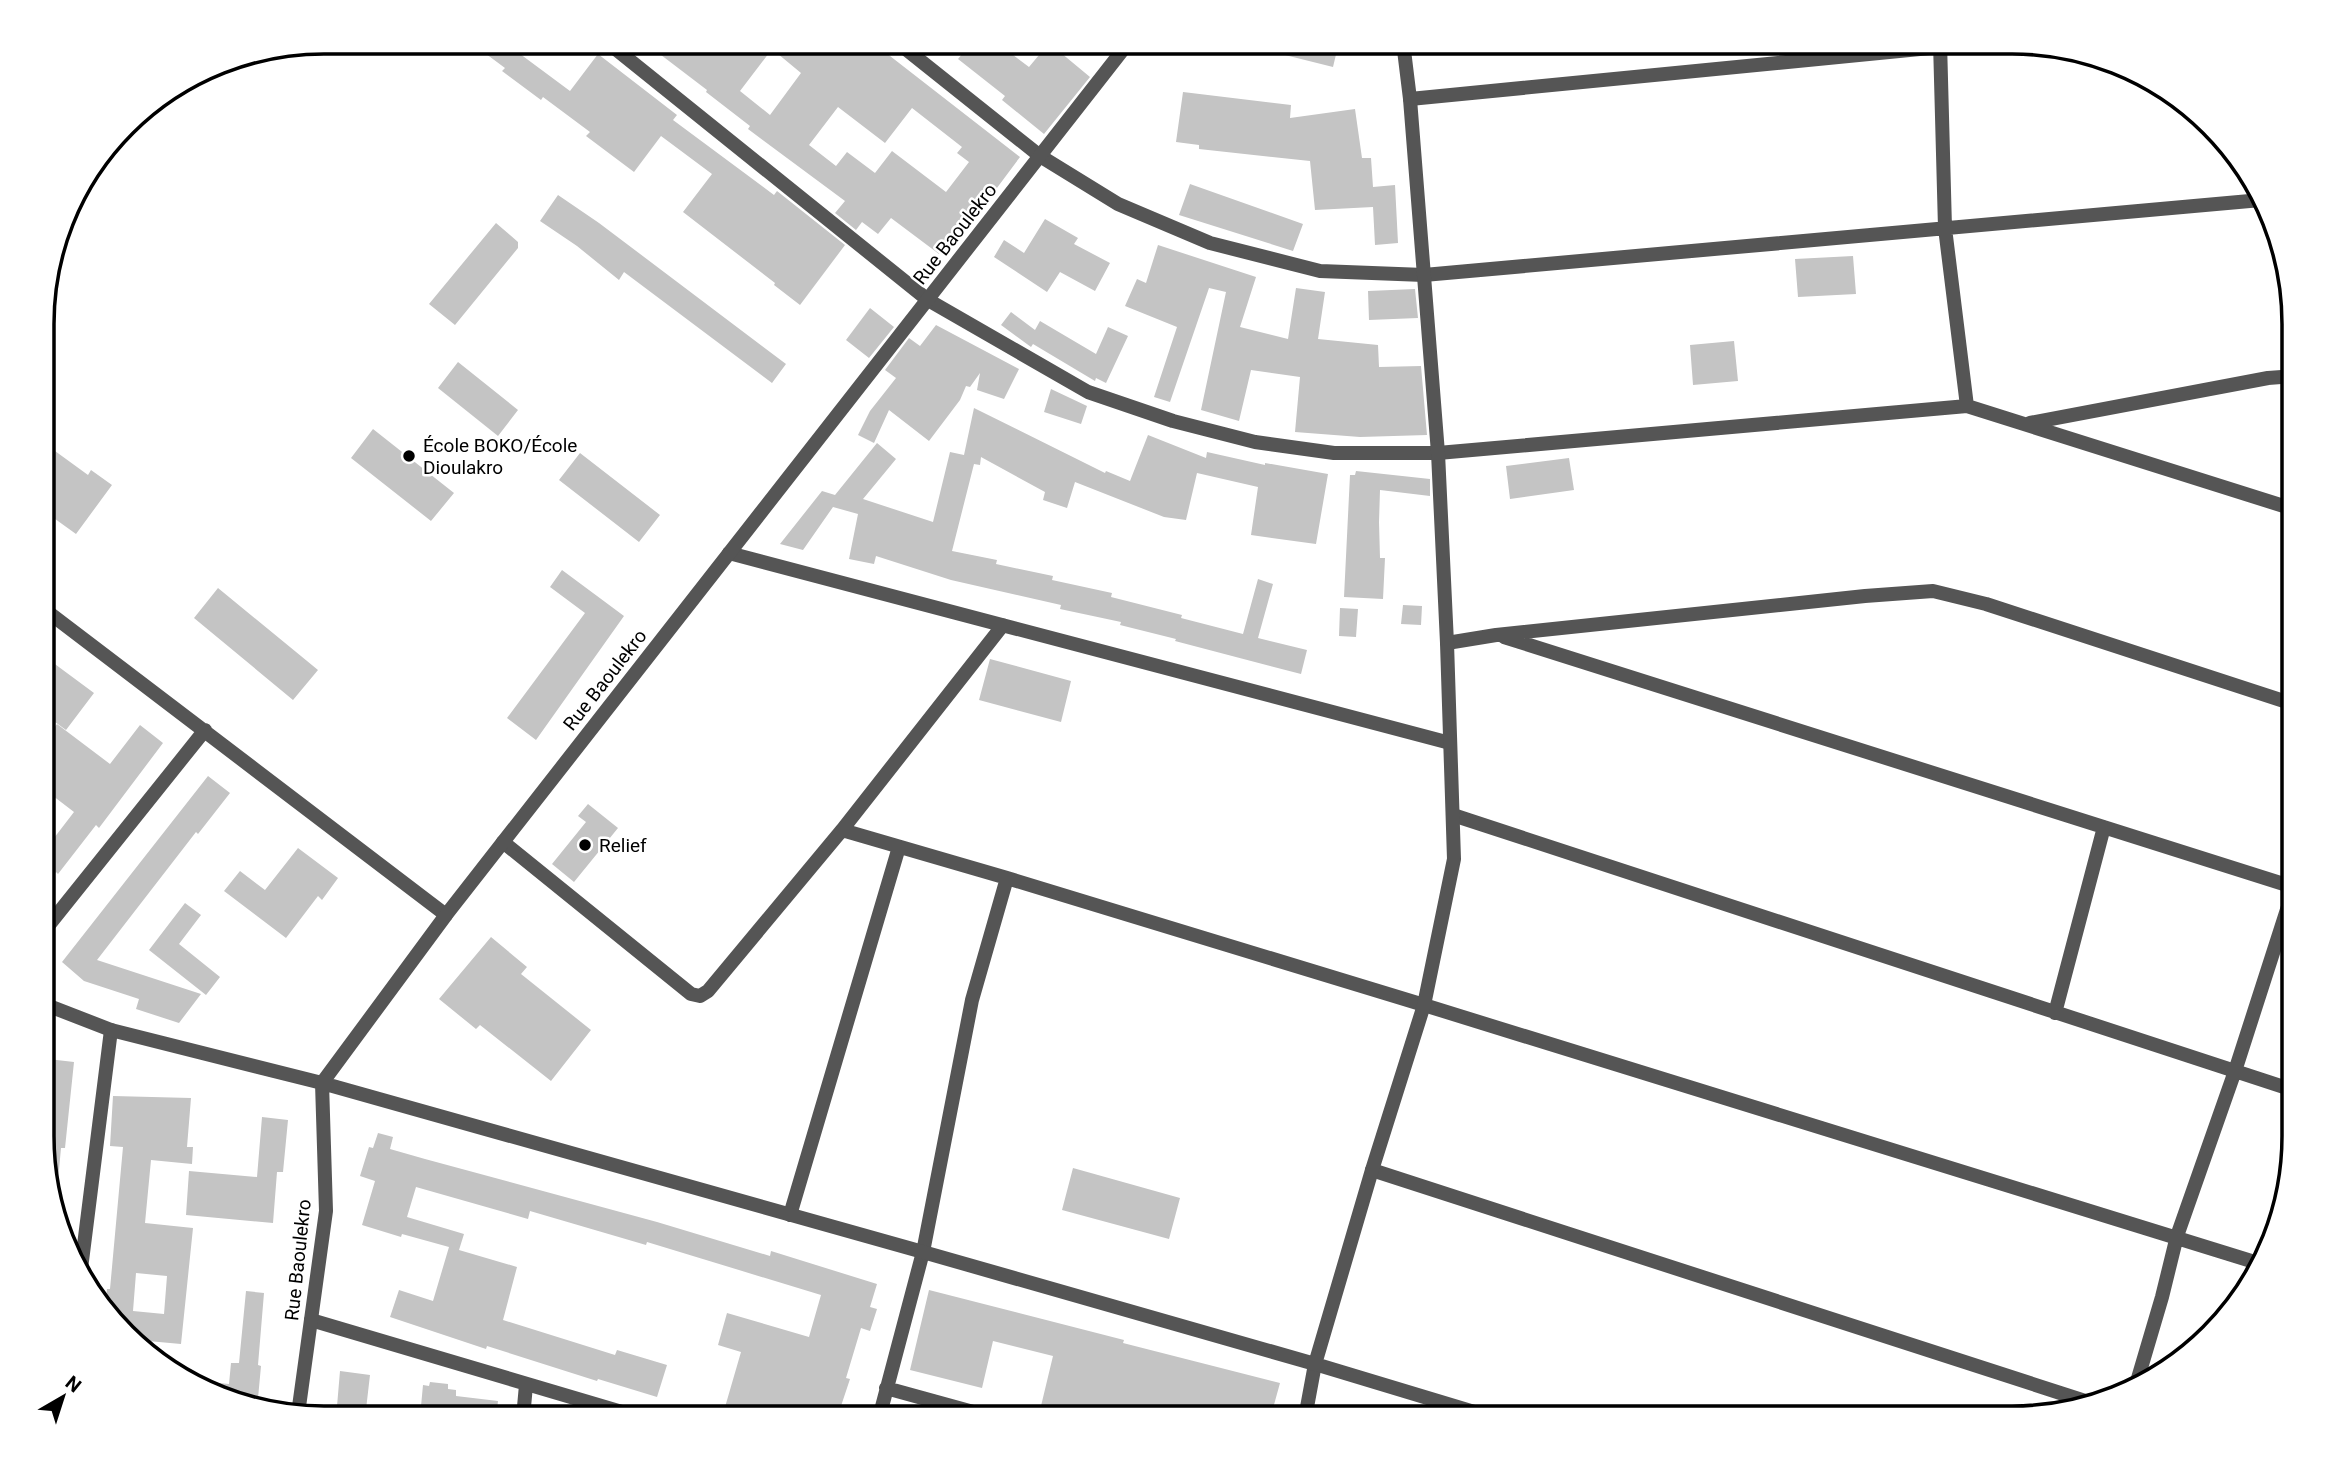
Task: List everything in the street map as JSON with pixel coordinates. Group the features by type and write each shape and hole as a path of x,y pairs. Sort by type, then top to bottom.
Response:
{"street":[{"path":"622,54 928,300 1088,392 1173,421 1255,442 1334,453 1438,453 1967,406 2282,506"},
{"path":"912,54 1040,156 1118,204 1210,243 1320,271 1424,275 2252,201"},
{"name":"Rue Baoulekro","path":"299,1404 326,1211 322,1083 446,915 1120,54"},
{"path":"1307,1406 1315,1364 1424,1005 1454,859 1438,453 1404,54"},
{"path":"1410,99 1844,54"},
{"path":"1940,54 1945,228 1967,406"},
{"path":"2025,424 2282,377"},
{"path":"729,553 1450,743"},
{"path":"1447,643 1496,635 1865,596 1933,592 1986,604 2282,700"},
{"path":"54,617 446,915"},
{"path":"503,842 691,994 700,996 708,992 842,830 1003,625"},
{"path":"1496,635 2282,885"},
{"path":"54,919 205,730"},
{"path":"1453,816 2282,1086"},
{"path":"2055,1013 2104,827"},
{"path":"842,830 1424,1005 2251,1261"},
{"path":"790,1215 899,847"},
{"path":"881,1406 923,1251 972,1000 1007,878"},
{"path":"2139,1374 2177,1236 2235,1071 2282,924"},
{"path":"54,1008 111,1030 322,1083 923,1251 1454,1406"},
{"path":"83,1256 111,1030"},
{"path":"1372,1170 2076,1398"},
{"path":"311,1320 600,1406"},
{"path":"524,1406 526,1385"},
{"path":"886,1388 951,1406"}],"building":[{"path":"486,54 520,54 570,91 598,54 677,115 673,120 774,195 777,191 845,245 800,305 683,212 712,174 661,136 634,172 586,136 590,132 502,71 505,68"},
{"path":"660,54 768,54 740,91 770,115 801,73 778,54 887,54 1020,157 976,216 971,212 939,254 891,218 878,234 862,222 856,230 835,213 845,201 748,129 750,126 706,92 707,90","holes":["838,107 885,143 912,108 962,147 957,153 969,162 946,192 892,151 875,173 847,152 836,166 809,145"]},
{"path":"962,54 1012,54 1029,67 1040,54 1062,54 1090,77 1044,134 1002,100 1005,96 958,59"},
{"path":"1281,54 1336,54 1333,67"},
{"path":"1183,92 1291,105 1290,118 1355,109 1362,158 1371,158 1373,187 1395,185 1398,243 1375,245 1373,207 1315,210 1310,161 1199,149 1199,145 1176,142"},
{"path":"1190,184 1303,224 1293,251 1179,215"},
{"path":"558,195 786,364 772,383 624,272 619,280 577,246 540,221"},
{"path":"1045,219 1078,238 1074,244 1110,263 1095,291 1060,272 1047,292 994,257 1004,240 1024,253"},
{"path":"496,223 518,242 518,248 455,325 429,304"},
{"path":"1158,245 1256,277 1240,327 1288,339 1296,288 1325,292 1318,339 1378,345 1379,367 1421,366 1427,435 1360,437 1295,432 1300,377 1251,370 1239,421 1201,410 1226,292 1209,288 1170,402 1154,397 1177,327 1125,306 1137,279 1146,283"},
{"path":"1853,256 1856,294 1798,297 1795,259"},
{"path":"1415,289 1418,318 1369,320 1368,291"},
{"path":"870,308 894,327 869,358 846,340"},
{"path":"1011,312 1035,330 1040,321 1096,354 1108,327 1128,336 1106,383 1096,378 1095,381 1033,344 1031,347 1001,325"},
{"path":"936,325 1019,369 1004,399 977,390 980,373 970,387 966,386 960,400 929,441 889,410 874,443 858,435 870,411 896,378 885,370 909,338 920,346"},
{"path":"1734,341 1738,381 1693,385 1690,345"},
{"path":"458,362 518,410 498,436 438,388"},
{"path":"1051,389 1087,406 1081,424 1044,412"},
{"path":"974,408 1105,473 1106,471 1130,481 1148,435 1206,458 1207,452 1265,465 1328,474 1316,544 1251,535 1258,487 1197,473 1186,520 1164,517 1075,482 1067,508 1043,500 1045,492 981,457 980,465 974,464 952,551 997,560 996,564 1053,576 1052,580 1112,593 1111,597 1243,634 1258,579 1273,584 1258,638 1307,650 1301,674 1175,641 1176,639 1120,625 1121,622 1060,609 1061,605 951,580 876,556 874,564 849,559 858,514 833,507 803,550 780,544 822,491 835,495 877,443 896,459 863,499 933,522 950,452 964,455"},
{"path":"373,429 454,493 431,521 351,458"},
{"path":"54,450 88,475 91,470 112,485 76,534 54,518"},
{"path":"580,453 660,515 639,542 559,480"},
{"path":"1569,458 1574,490 1510,499 1506,466"},
{"path":"1356,471 1430,479 1430,496 1380,490 1380,558 1385,558 1383,599 1344,597 1350,475 1355,475"},
{"path":"562,570 624,616 536,740 507,718 585,613 550,587"},
{"path":"218,588 318,670 293,700 194,618"},
{"path":"1403,605 1422,606 1421,625 1401,624"},
{"path":"1340,608 1358,609 1356,637 1339,636"},
{"path":"990,659 1071,681 1061,722 979,700"},
{"path":"54,663 94,693 66,730 54,721"},
{"path":"57,724 110,764 140,725 163,743 99,828 96,825 58,874 56,872 54,874 54,838 74,812 54,797 54,728"},
{"path":"208,776 230,793 198,834 196,832 97,960 201,994 179,1023 136,1009 139,999 84,981 62,962"},
{"path":"588,804 618,828 574,882 552,864 586,822 578,816"},
{"path":"298,848 338,878 322,900 318,896 286,938 224,891 240,871 265,890"},
{"path":"185,903 201,915 179,944 220,977 206,995 149,950"},
{"path":"491,937 527,967 521,974 591,1030 551,1081 480,1025 476,1029 439,999"},
{"path":"54,1060 74,1062 65,1148 61,1148 58,1180 54,1135"},
{"path":"113,1096 191,1098 187,1147 193,1147 192,1164 151,1160 145,1223 193,1228 181,1344 149,1341 106,1295 107,1289 110,1289 123,1147 110,1146","holes":["136,1273 167,1276 164,1314 133,1311"]},
{"path":"262,1117 288,1120 283,1172 277,1172 273,1223 186,1215 189,1171 257,1177"},
{"path":"378,1133 393,1137 390,1149 770,1256 771,1251 877,1284 870,1307 877,1309 870,1331 861,1328 846,1378 850,1379 841,1406 725,1406 741,1352 718,1345 727,1313 809,1337 821,1295 647,1242 646,1245 530,1211 528,1219 416,1187 407,1217 464,1234 459,1250 517,1267 503,1320 615,1355 617,1350 667,1365 657,1397 487,1346 486,1349 390,1317 399,1290 433,1301 449,1247 362,1225 375,1181 360,1176 369,1147 373,1148"},
{"path":"1073,1168 1180,1198 1169,1239 1062,1210"},
{"path":"929,1290 1280,1383 1274,1406 1041,1406 1053,1356 993,1341 982,1388 910,1370"},
{"path":"246,1291 264,1293 258,1398 216,1383 229,1384 231,1363 239,1363"},
{"path":"340,1371 370,1375 366,1406 337,1406"},
{"path":"430,1382 448,1384 448,1389 456,1390 456,1396 498,1401 497,1406 421,1406 423,1385 429,1386"}],"place":[{"name":"École BOKO/École Dioulakro","path":"409,456"},
{"name":"Relief","path":"585,845"}]}
